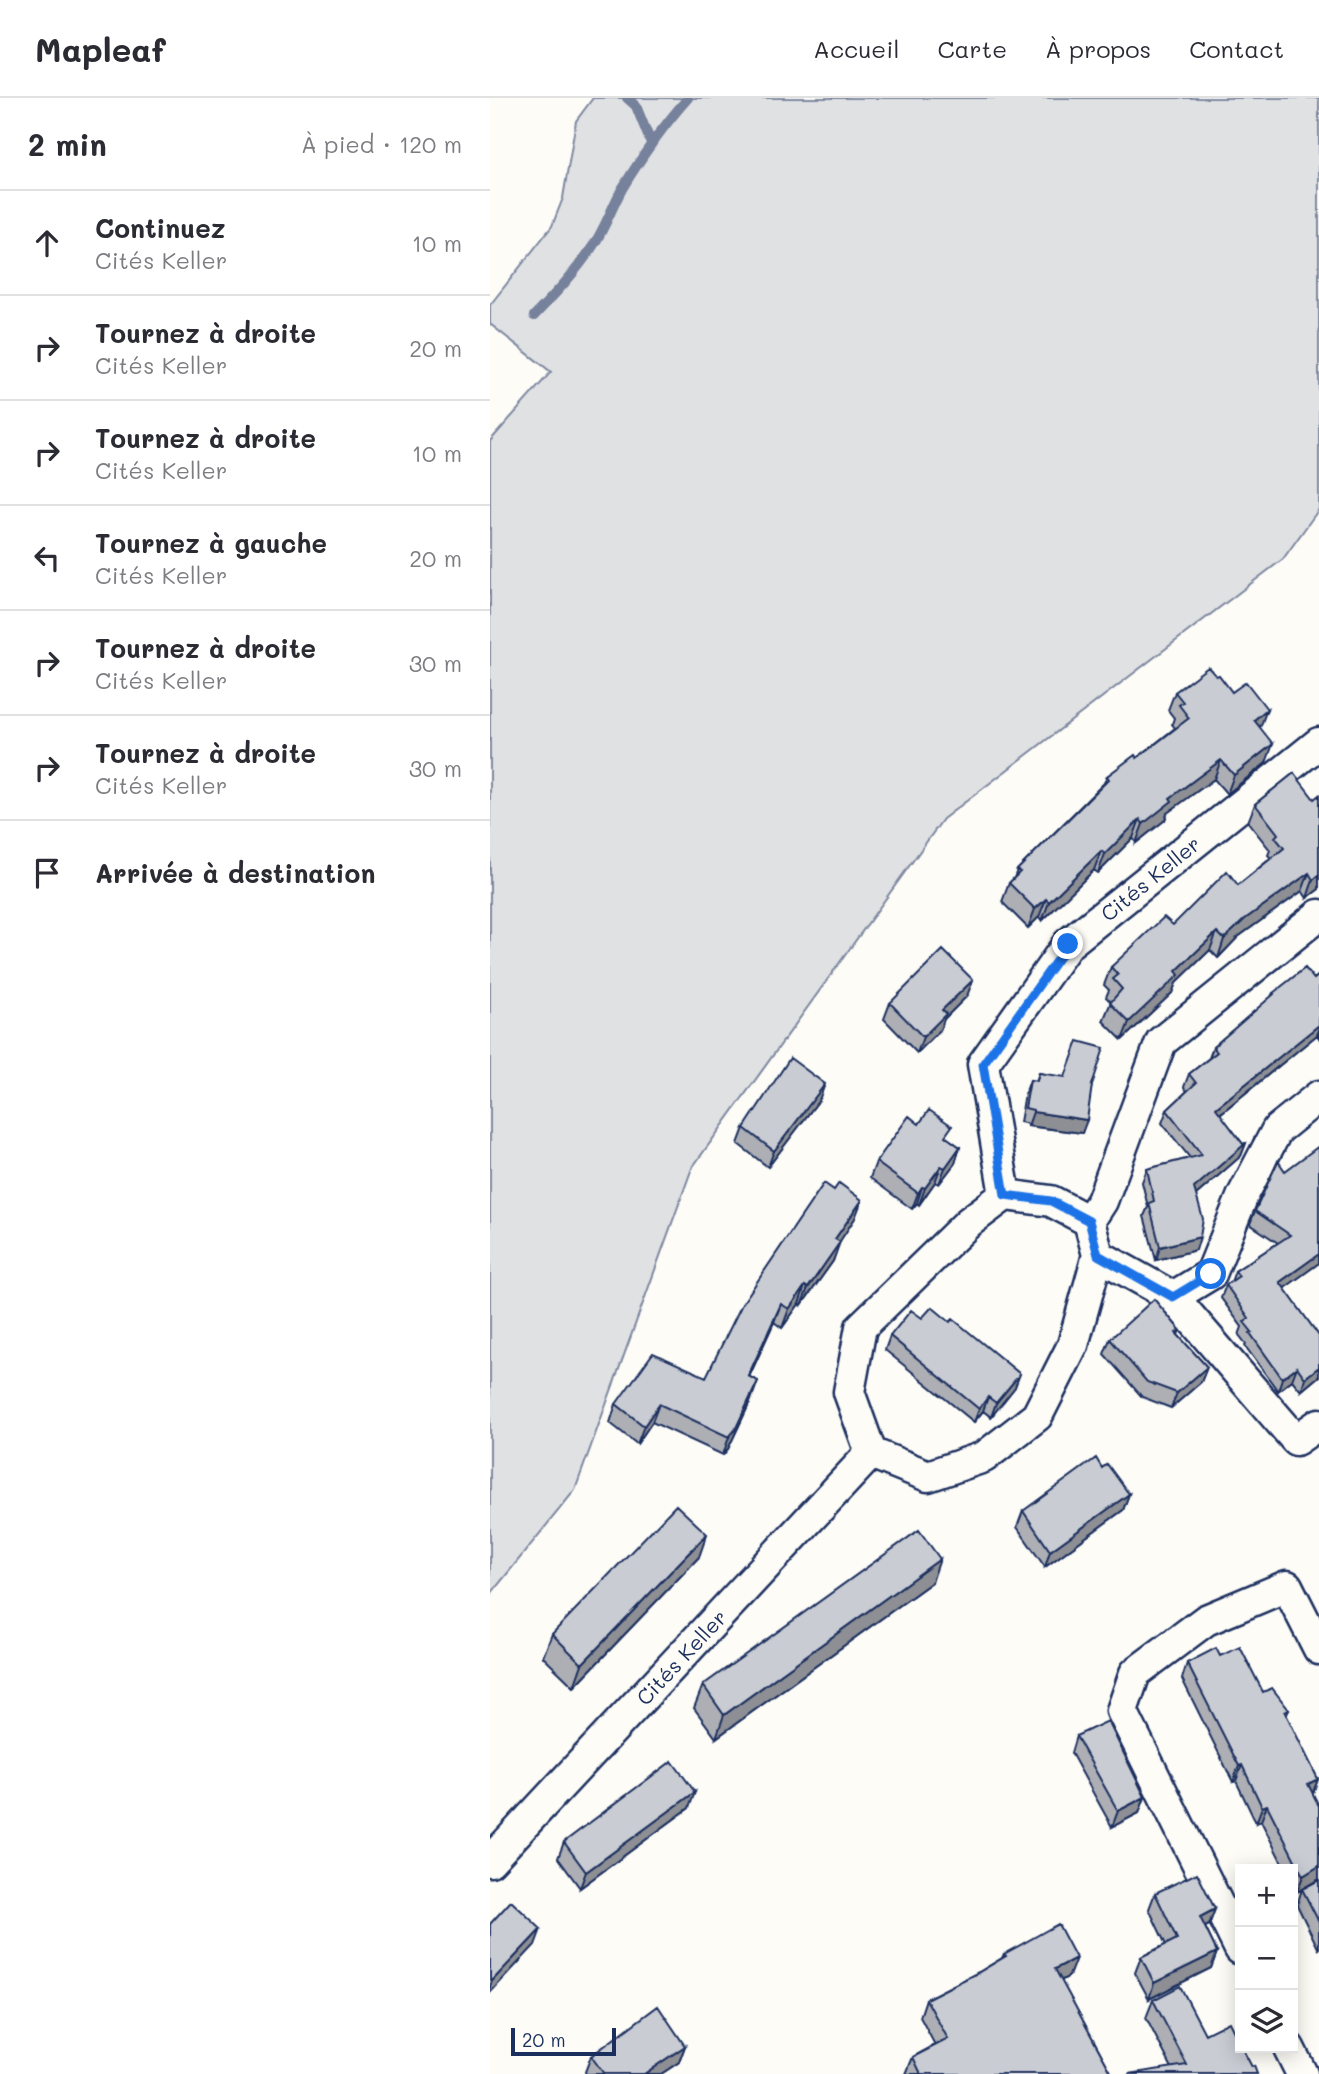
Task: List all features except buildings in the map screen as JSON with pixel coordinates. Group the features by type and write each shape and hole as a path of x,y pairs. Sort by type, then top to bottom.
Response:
{"street":[{"name":"Cités Keller","path":"1005,1195 983,1064 1068,944 1319,743"},
{"path":"1089,1221 1102,1201 1161,1042 1319,915"},
{"path":"1173,1297 1211,1274 1243,1195 1277,1130 1319,1096"},
{"path":"1005,1195 1051,1201 1089,1221 1098,1255 1073,1345 1037,1416 984,1457 928,1476 872,1453 849,1392 861,1327 969,1222 1005,1195"},
{"path":"1098,1255 1173,1297 1296,1440 1319,1424"},
{"name":"Cités Keller","path":"490,1861 872,1453"},
{"path":"1235,1939 1122,1711 1135,1673 1206,1620 1287,1586 1319,1649"},
{"path":"1292,2053 1302,2074"}],"shaded area":[{"path":"593,98 1319,98 1319,509 1283,559 943,819 692,1168 575,1490 490,1595 490,441 551,372 490,324 490,305 552,226 563,198 576,121"}],"waterway":[{"path":"627,98 636,106 651,143"},
{"path":"534,316 586,256 637,165 661,130 688,98"}],"route":[{"path":"1068,944 983,1064 1005,1195 1051,1201 1089,1221 1098,1255 1173,1297 1211,1274"}]}
